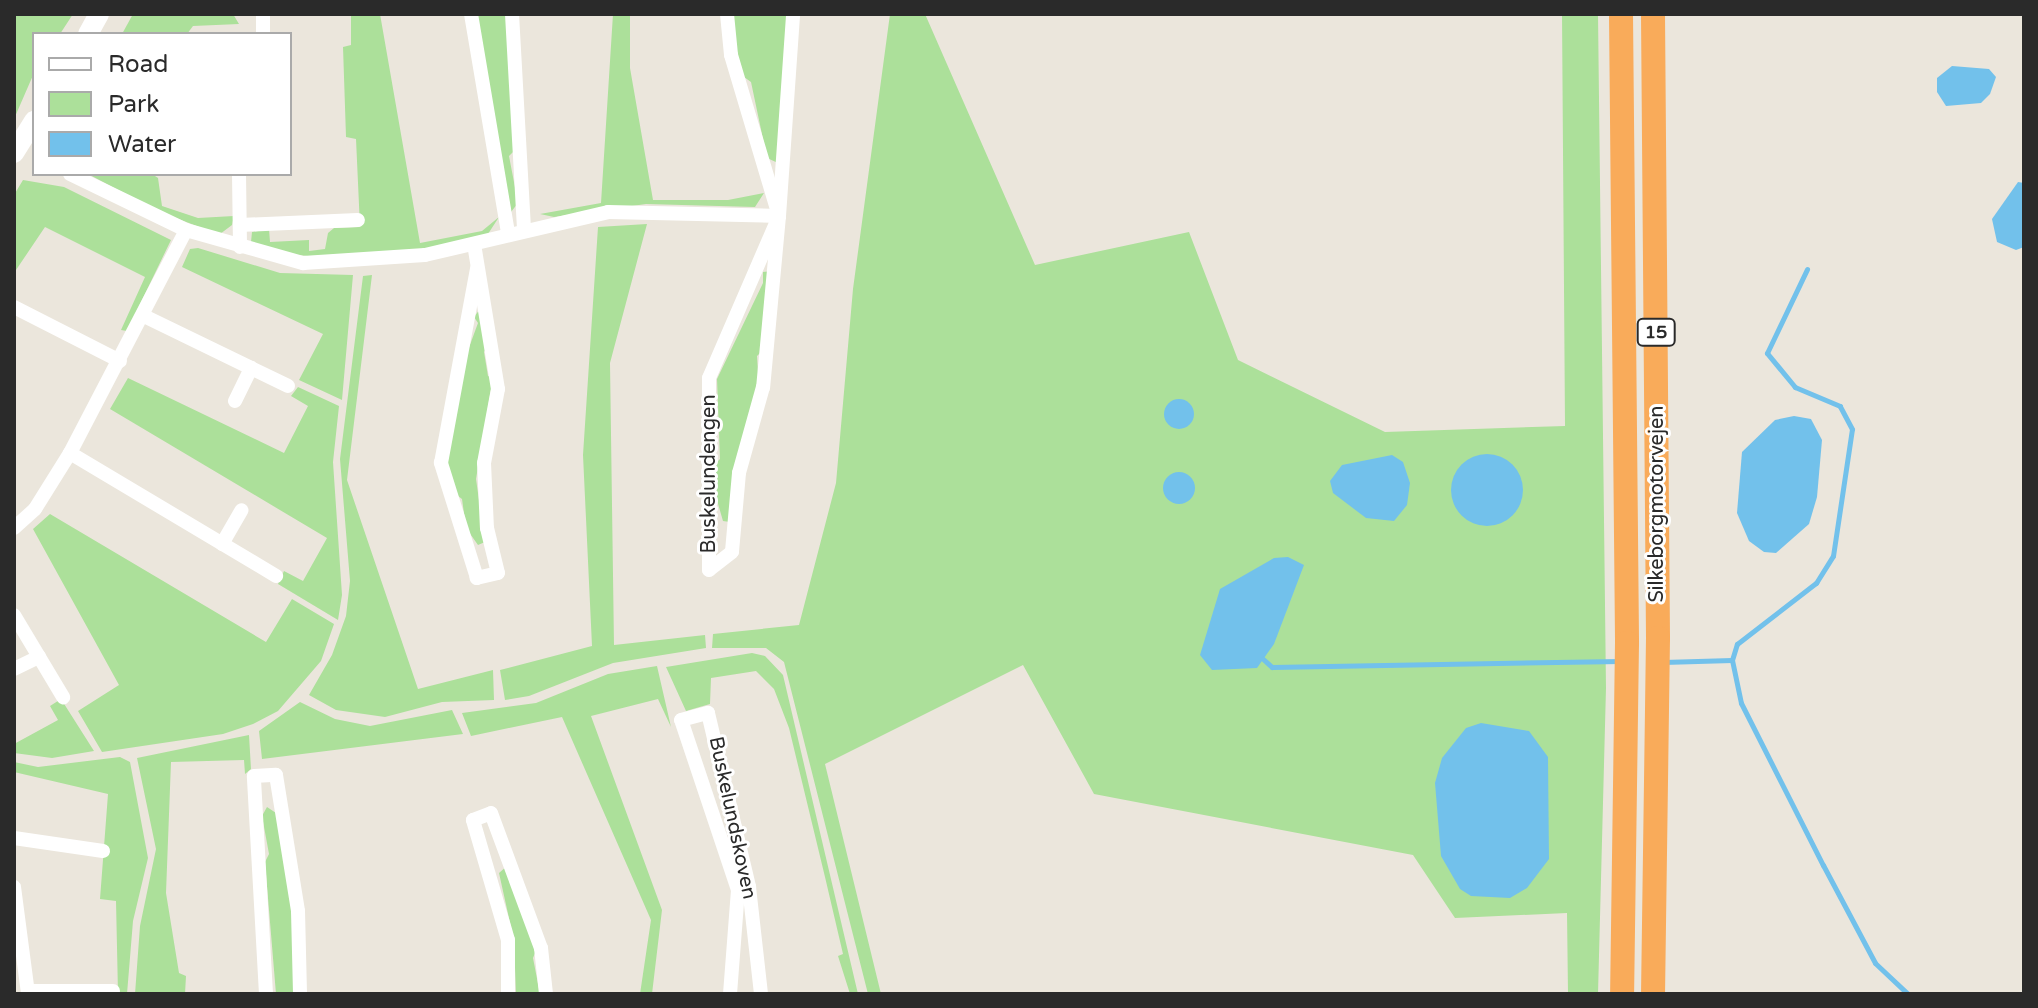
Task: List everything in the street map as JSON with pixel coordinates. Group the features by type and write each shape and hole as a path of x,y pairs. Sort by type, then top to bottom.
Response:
{"highway":[{"name":"Silkeborgmotorvejen","path":"1621,14 1626,661 1622,994"},
{"name":"Silkeborgmotorvejen","path":"1653,14 1658,662 1653,994"}],"street":[{"path":"89,32 99,14"},
{"path":"471,14 508,233"},
{"path":"512,14 524,229"},
{"name":"Buskelundengen","path":"727,14 731,55 779,216 709,378 709,570 732,552 739,473 763,387 779,216 793,14"},
{"path":"23,150 32,126"},
{"path":"74,176 186,230 303,263 355,262 474,244 524,229 608,212 779,216"},
{"path":"239,176 240,247"},
{"path":"240,225 358,220"},
{"path":"17,521 70,453 144,316 186,230"},
{"path":"474,244 498,389 484,463 487,528 498,573 477,578 441,463 477,268"},
{"path":"14,307 120,361"},
{"path":"144,316 288,386"},
{"path":"235,401 251,368"},
{"path":"70,453 276,576"},
{"path":"222,544 242,510"},
{"path":"14,615 63,697"},
{"path":"14,669 39,657"},
{"name":"Buskelundskoven","path":"730,994 738,890 681,720 708,713 749,887 761,994"},
{"path":"266,994 254,776 276,775 298,911 300,994"},
{"path":"508,994 508,940 473,820 491,813 541,948 546,994"},
{"path":"14,838 103,851"},
{"path":"14,887 18,949 28,992 113,991"}],"green space":[{"path":"14,14 73,14 61,32 32,32 32,78 14,119"},
{"path":"133,14 233,14 239,24 193,26 188,32 123,32"},
{"path":"351,14 380,14 420,243 482,231 499,217 488,234 424,249 318,257 277,253 251,242 252,232 269,229 270,242 309,240 309,251 325,249 328,233 334,228 360,227 356,139 346,137 343,47 351,45"},
{"path":"477,14 508,14 515,150 509,156 518,203 511,212"},
{"path":"613,14 630,14 630,68 653,200 728,200 764,193 755,207 646,204 554,217 540,214 601,203"},
{"path":"732,14 790,14 778,163 767,158 751,82 744,77 737,53"},
{"path":"890,14 925,14 1035,265 1189,232 1238,360 1385,432 1565,426 1562,14 1598,14 1606,688 1598,994 1568,994 1567,913 1455,918 1413,855 1094,794 1023,665 825,764 881,994 868,994 784,662 766,648 712,648 713,634 799,625 836,483 853,289"},
{"path":"92,176 155,176 158,178 162,206 198,218 234,216 232,225 220,234 158,211"},
{"path":"23,180 64,187 171,240 127,331 121,330 145,277 45,227 14,273 14,195"},
{"path":"647,224 610,363 614,645 705,635 706,648 613,663 529,696 505,700 500,670 592,646 583,455 598,227"},
{"path":"198,248 280,273 353,275 342,400 299,380 323,334 182,267 190,249"},
{"path":"772,271 763,350 757,356 759,389 730,522 723,521 714,490 714,465 720,459 717,379 763,283 763,272"},
{"path":"372,275 347,480 418,689 493,670 494,700 442,702 385,717 336,710 309,695 332,655 346,616 350,581 340,459 363,276"},
{"path":"480,309 488,346 484,352 488,376 493,377 476,479 485,542 478,545 466,528 462,499 454,493 447,465 467,353 478,323 474,317"},
{"path":"128,378 284,453 308,406 291,396 298,387 339,406 333,462 342,595 338,620 278,584 284,571 303,581 327,538 110,409"},
{"path":"50,514 266,642 292,599 334,624 321,661 278,711 253,724 223,734 102,752 78,711 119,685 33,529"},
{"path":"752,653 765,656 783,675 858,994 850,994 838,956 843,954 825,877 789,728 774,689 756,671 711,678 710,704 686,711 666,667"},
{"path":"657,666 671,727 658,699 591,716 662,910 652,994 640,994 651,920 562,717 471,736 462,713 536,703 608,674"},
{"path":"61,699 94,751 52,758 14,753 14,744 58,720 50,706"},
{"path":"300,702 335,719 370,726 452,710 463,734 262,759 259,731"},
{"path":"249,735 251,769 245,774 244,760 171,762 166,893 179,973 186,976 185,994 135,994 140,926 156,849 137,758"},
{"path":"120,757 130,762 148,858 133,921 127,994 118,994 116,901 100,899 108,794 14,772 14,762 38,767"},
{"path":"267,807 279,815 290,884 297,994 276,994 265,862 269,854 262,816"},
{"path":"507,866 537,948 533,958 540,994 516,994 514,941 499,873"}],"water":[{"path":"1952,66 1989,69 1996,77 1990,94 1981,103 1946,106 1937,92 1937,78"},
{"path":"2018,182 2024,183 2024,247 2016,250 1997,242 1992,219"},
{"path":"1179,399 1190,403 1194,414 1190,425 1179,429 1168,425 1164,414 1168,403"},
{"path":"1794,416 1811,419 1822,440 1817,497 1809,524 1776,553 1764,552 1749,541 1737,513 1742,452 1775,420"},
{"path":"1487,454 1507,460 1517,470 1523,490 1517,510 1507,520 1487,526 1467,520 1457,510 1451,490 1457,470 1467,460"},
{"path":"1392,455 1403,462 1410,483 1407,505 1394,521 1366,518 1333,493 1330,481 1342,465"},
{"path":"1179,472 1190,477 1195,488 1190,499 1179,504 1168,499 1163,488 1168,477"},
{"path":"1288,557 1304,565 1274,644 1257,668 1212,670 1200,655 1220,589 1274,558"},
{"path":"1481,723 1529,731 1548,757 1549,859 1527,888 1510,898 1471,896 1460,889 1441,856 1435,783 1442,758 1466,728"}],"waterway":[{"path":"1663,662 1732,660 1737,644 1816,583 1833,556 1852,429 1840,406 1795,387 1767,353 1807,269"},
{"path":"1263,659 1272,667 1621,661"},
{"path":"1732,660 1741,703 1823,865 1875,963 1908,994"}]}
